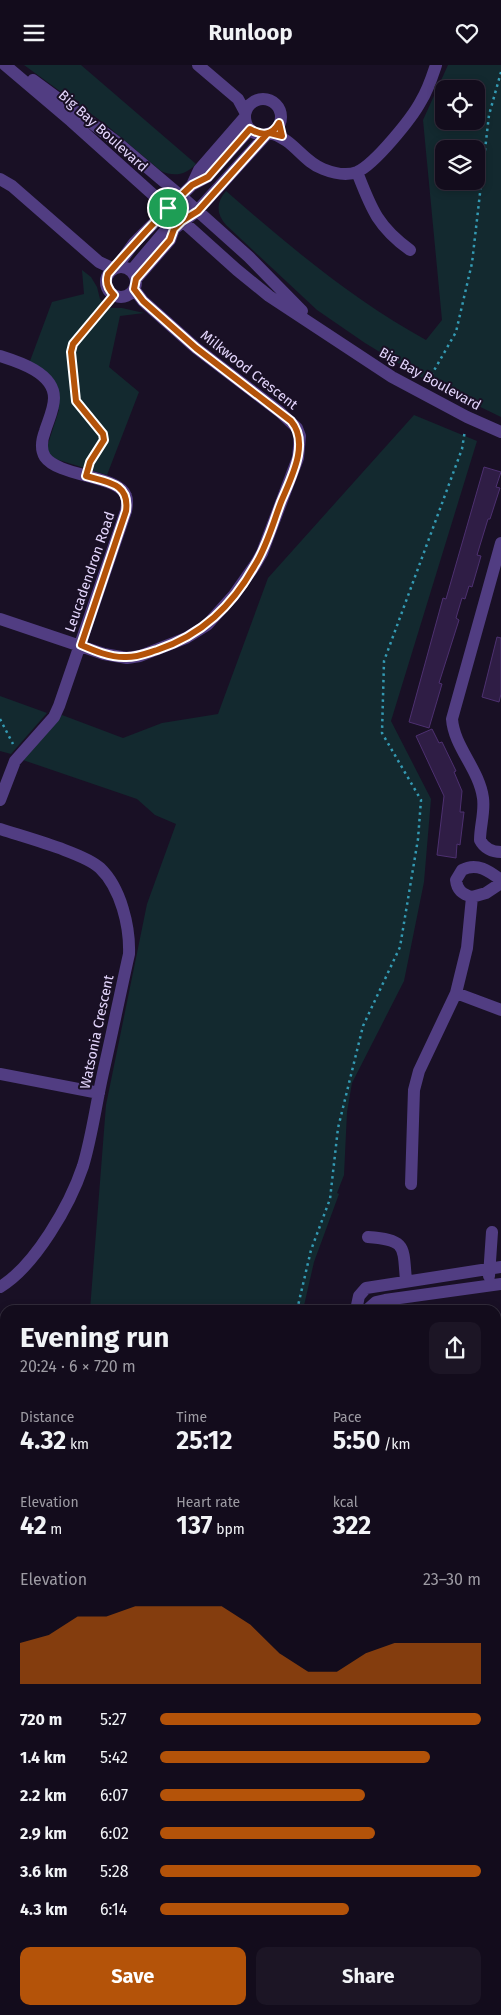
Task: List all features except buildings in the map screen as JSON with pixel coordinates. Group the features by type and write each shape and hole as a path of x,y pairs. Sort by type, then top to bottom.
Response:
{"street":[{"name":"Big Bay Boulevard","path":"6,65 38,83 182,197 249,257 322,331"},
{"name":"Big Bay Boulevard","path":"6,65 168,208 178,225 269,296 358,356 421,393 466,417 501,432"},
{"path":"198,65 238,99 250,129 258,134 274,132 316,166 336,173 357,172 372,161 414,113 436,65"},
{"path":"128,286 170,240 178,225 198,211 274,132 281,116 279,109 274,103 260,99 253,101 238,99"},
{"path":"112,272 134,243 192,185 199,170 245,115 253,101"},
{"path":"192,185 208,177 250,129"},
{"path":"357,172 369,204 378,221 394,239 410,250"},
{"path":"0,179 12,186 112,272"},
{"path":"112,272 124,267 128,286"},
{"name":"Milkwood Crescent","path":"0,619 116,657 140,656 186,638 207,625 234,595 255,565 285,493 299,452 300,436 297,428 291,421 211,361 128,286 110,291 112,272"},
{"name":"Leucadendron Road","path":"0,356 22,363 34,370 45,378 52,389 54,398 42,439 42,449 45,457 53,464 122,489 126,495 127,502 126,511 81,645 54,717 19,754 11,767 0,800"},
{"path":"501,543 452,719 453,730 480,786 483,798 480,840 489,849 501,852"},
{"name":"Watsonia Crescent","path":"0,829 88,860 99,867 108,877 121,903 129,938 129,954 83,1165 78,1180 38,1250 12,1280 0,1287"},
{"path":"474,866 491,873 501,882 486,893 472,897 465,895 457,887 456,880 462,870 474,866"},
{"path":"411,1184 414,1090 420,1071 456,993 467,948 472,897"},
{"path":"456,993 501,1010"},
{"path":"0,1074 99,1093"},
{"path":"373,1305 384,1300 496,1285 492,1232"},
{"path":"368,1237 391,1240 402,1247 406,1281"},
{"path":"357,1305 359,1296 366,1288 495,1268"}],"path":[{"path":"421,393 456,332 472,263 489,115 501,72"},
{"path":"86,476 90,462 104,440 103,434 76,401 71,352 73,344 128,286"},
{"path":"298,1305 311,1249 330,1199 338,1128 363,1025 400,947 418,839 421,800 382,733 384,661 462,449 466,417"},
{"path":"0,719 19,754"}],"green space":[{"path":"24,65 81,65 196,164 188,171 180,174 161,171 105,124"},
{"path":"448,65 501,65 501,417 429,382 365,343 317,310 226,225 220,217 218,208 220,199 226,191 298,252 347,290 426,340 442,320 423,120 435,94 435,130 485,130 485,80 441,80"},
{"path":"82,270 91,277 97,287 100,299 111,308 122,308 144,313 120,316 109,367 139,392 107,475 49,457 46,450 59,410 30,361 52,302 84,294"},
{"path":"414,415 477,441 391,721 431,799 424,882 404,981 352,1083 347,1112 344,1175 314,1262 304,1305 90,1305 106,1105 147,904 176,824 155,815 137,799 20,759 62,715 123,738 162,723 218,714 268,578"},
{"path":"0,696 47,713 11,754 0,751"}],"route":[{"path":"168,208 134,243 116,268 108,274 107,284 114,295 73,344 71,352 72,379 76,401 103,434 104,440 90,462 86,476 112,484 122,489 126,495 126,511 81,645 116,657 140,656 174,644 198,632 214,618 248,577 262,553 298,458 300,446 300,436 297,428 291,421 211,361 143,301 134,289 136,279 170,240 174,229 182,221 198,211 267,134 282,136 279,123 276,129 267,134 258,134 250,129 208,177 192,185 182,197 168,208"}]}
